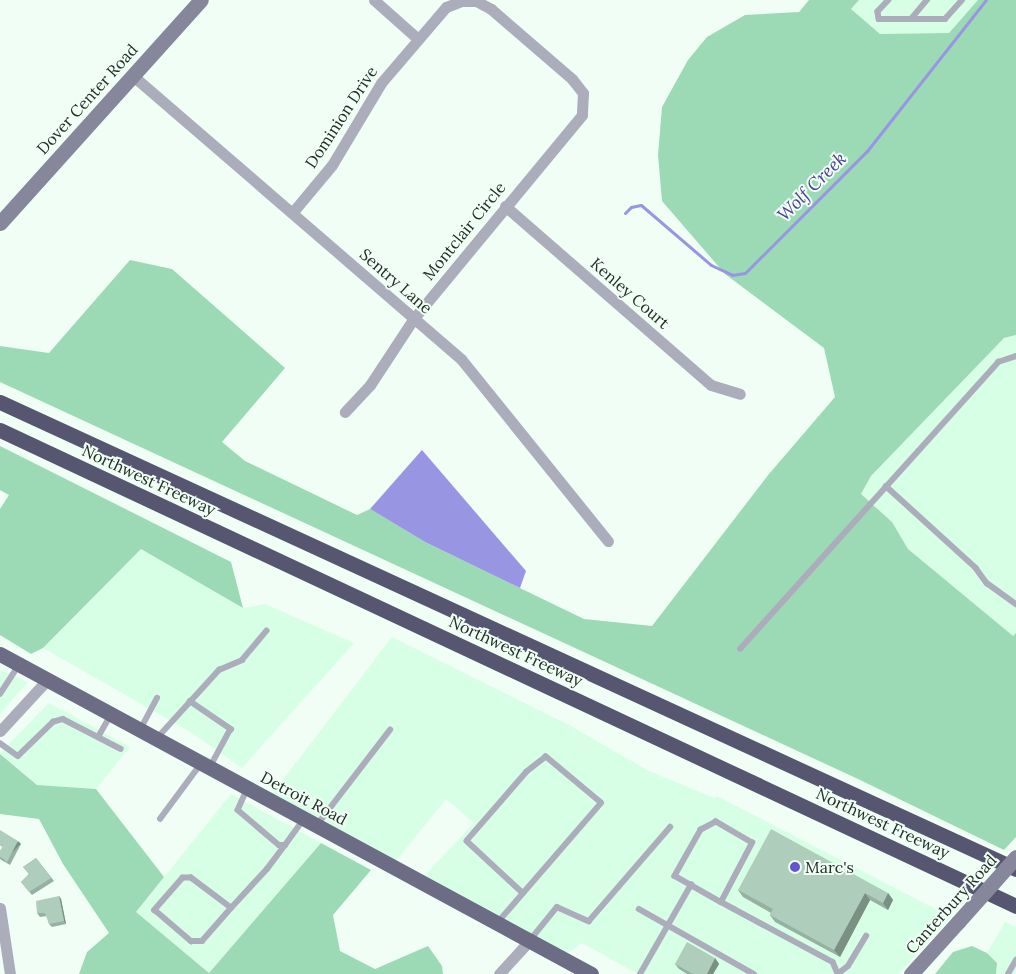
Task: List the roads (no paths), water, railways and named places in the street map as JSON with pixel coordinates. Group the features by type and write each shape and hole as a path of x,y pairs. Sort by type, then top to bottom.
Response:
{"highway":[{"name":"Northwest Freeway","path":"0,402 1016,870"},
{"name":"Northwest Freeway","path":"0,430 1016,906"}],"main road":[{"name":"Detroit Road","path":"0,654 591,974"}],"street":[{"name":"Dover Center Road","path":"0,223 201,0"},
{"path":"374,0 417,38"},
{"name":"Dominion Drive","path":"292,213 332,165 381,83 417,38 446,7 462,1 476,1 491,9 572,79 584,93"},
{"name":"Sentry Lane","path":"132,75 460,359 608,541"},
{"name":"Montclair Circle","path":"345,412 370,384 414,318 582,115 584,93"},
{"name":"Kenley Court","path":"505,206 711,385 740,394"},
{"path":"3,723 48,679"},
{"name":"Canterbury Road","path":"911,974 1016,857"},
{"path":"0,908 10,974"},
{"path":"499,974 529,941"}],"lane":[{"path":"889,0 878,12 880,19 945,19 962,0"},
{"path":"911,19 927,0"},
{"path":"740,649 998,362 1016,356"},
{"path":"886,486 976,568 987,583 1016,604"},
{"path":"157,739 219,670 242,660 266,631"},
{"path":"0,694 19,664"},
{"path":"140,730 157,698"},
{"path":"160,819 206,766 231,729 190,701"},
{"path":"98,737 111,714"},
{"path":"0,743 18,756 53,722 63,719 121,749"},
{"path":"231,908 192,878 183,878 155,910 191,941 202,941 231,908 285,845 310,822 390,730"},
{"path":"497,923 523,893 600,803 546,757 527,772 467,841 523,893"},
{"path":"248,788 238,810 279,845 285,845"},
{"path":"721,902 751,848 750,840 716,822 710,823 695,838 675,876 721,902 833,962 839,973 848,966 866,936"},
{"path":"529,941 557,907 589,921 670,827"},
{"path":"640,974 691,884"},
{"path":"639,909 754,974"},
{"path":"1008,974 1016,960"}],"waterway":[{"name":"Wolf Creek","path":"625,213 631,207 641,205 711,265 732,275 745,273 867,151 986,0"}],"place":[{"name":"Marc's","path":"795,867"}]}
